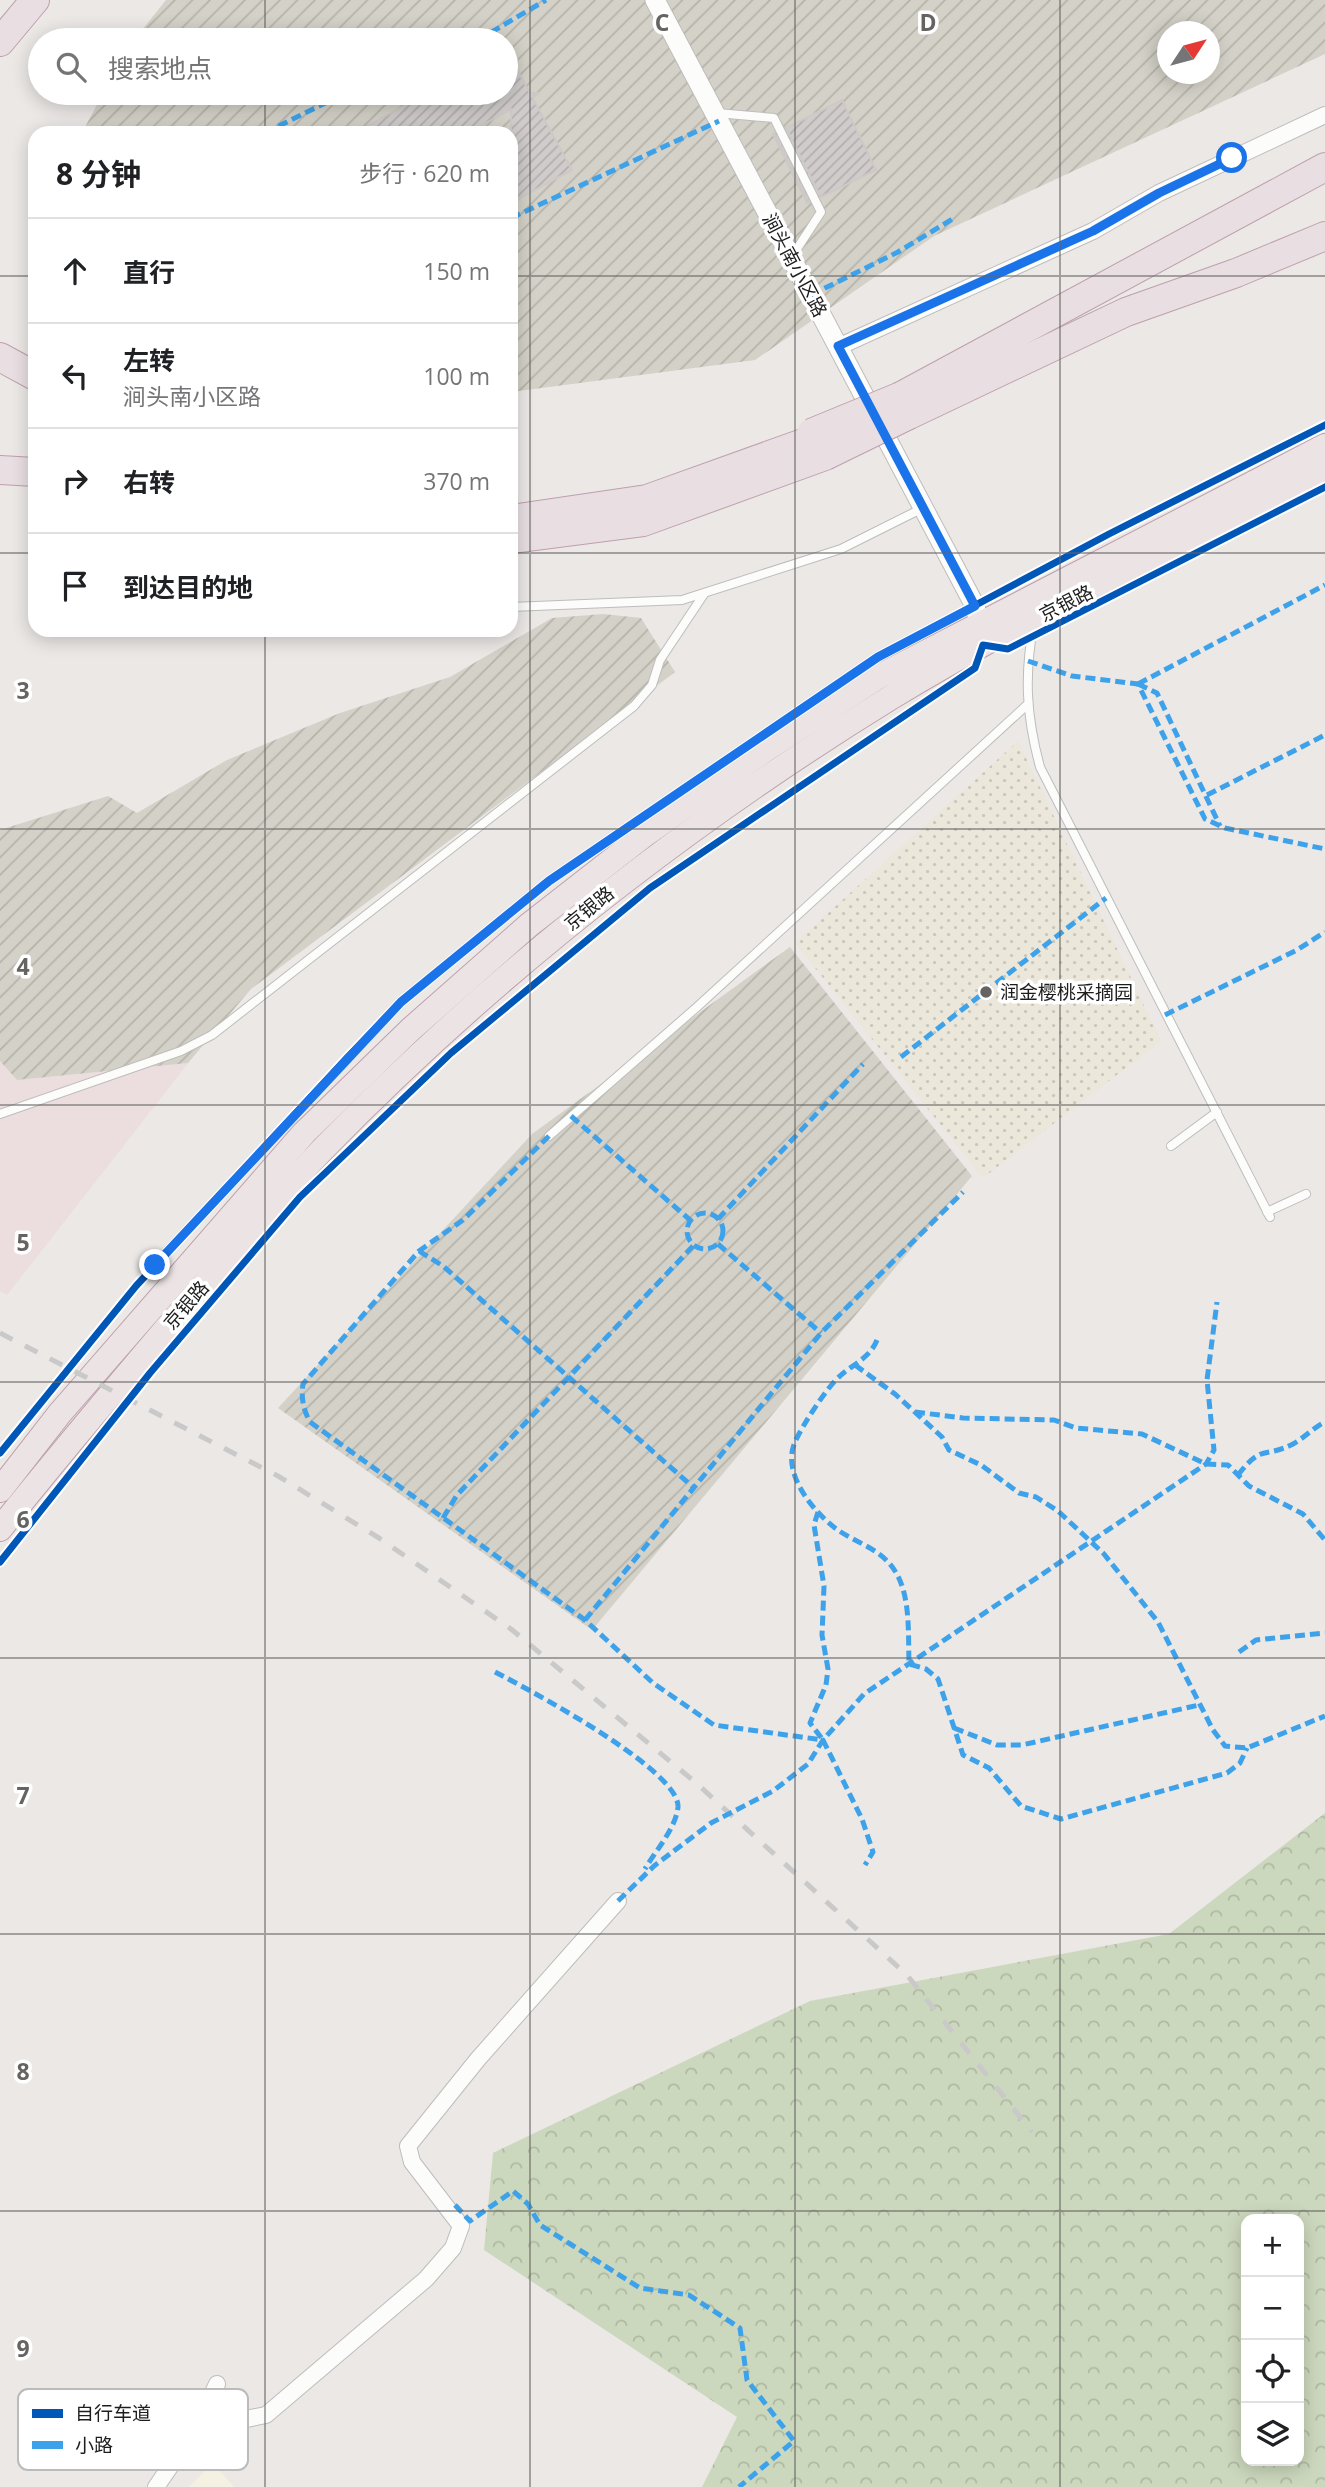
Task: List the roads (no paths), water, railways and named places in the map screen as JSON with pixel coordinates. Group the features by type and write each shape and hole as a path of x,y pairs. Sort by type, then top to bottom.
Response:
{"highway":[{"path":"0,43 36,0"},
{"path":"905,405 1325,167"},
{"path":"518,538 643,522 818,442 1126,312 1236,273 1325,236"},
{"path":"0,357 28,372"},
{"path":"0,365 28,379"},
{"path":"518,506 649,495 818,442"},
{"path":"518,518 647,499 818,442"},
{"name":"京银路","path":"0,1529 79,1429 313,1160 427,1048 545,943 657,856 982,635 1325,446"},
{"name":"京银路","path":"0,1490 60,1413 304,1133 410,1030 500,951 643,836 765,750 878,677 982,635 1035,619 1325,469"},
{"path":"0,470 28,472"}],"street":[{"name":"涧头南小区路","path":"655,0 975,606 982,635"},
{"path":"838,346 1093,231 1159,193 1325,115"},
{"path":"248,2419 266,2415 426,2279 453,2248 461,2226 412,2162 408,2146 478,2059 618,1901"},
{"path":"215,2389 217,2384"},
{"path":"156,2487 168,2470"}],"lane":[{"path":"715,113 774,118 821,212 791,257"},
{"path":"518,607 682,600 841,549 923,508"},
{"path":"0,1114 181,1051 212,1035 634,706 652,685 660,660 704,594"},
{"path":"1035,619 1027,667 1028,722 1040,767 1268,1214 1306,1194"},
{"path":"549,1136 697,1007 1028,704"},
{"path":"1171,1146 1217,1112"}],"railway":[{"path":"0,1333 278,1476 379,1538 511,1629 695,1782 907,1975 1032,2132"}],"place":[{"name":"润金樱桃采摘园","path":"986,992"}]}
